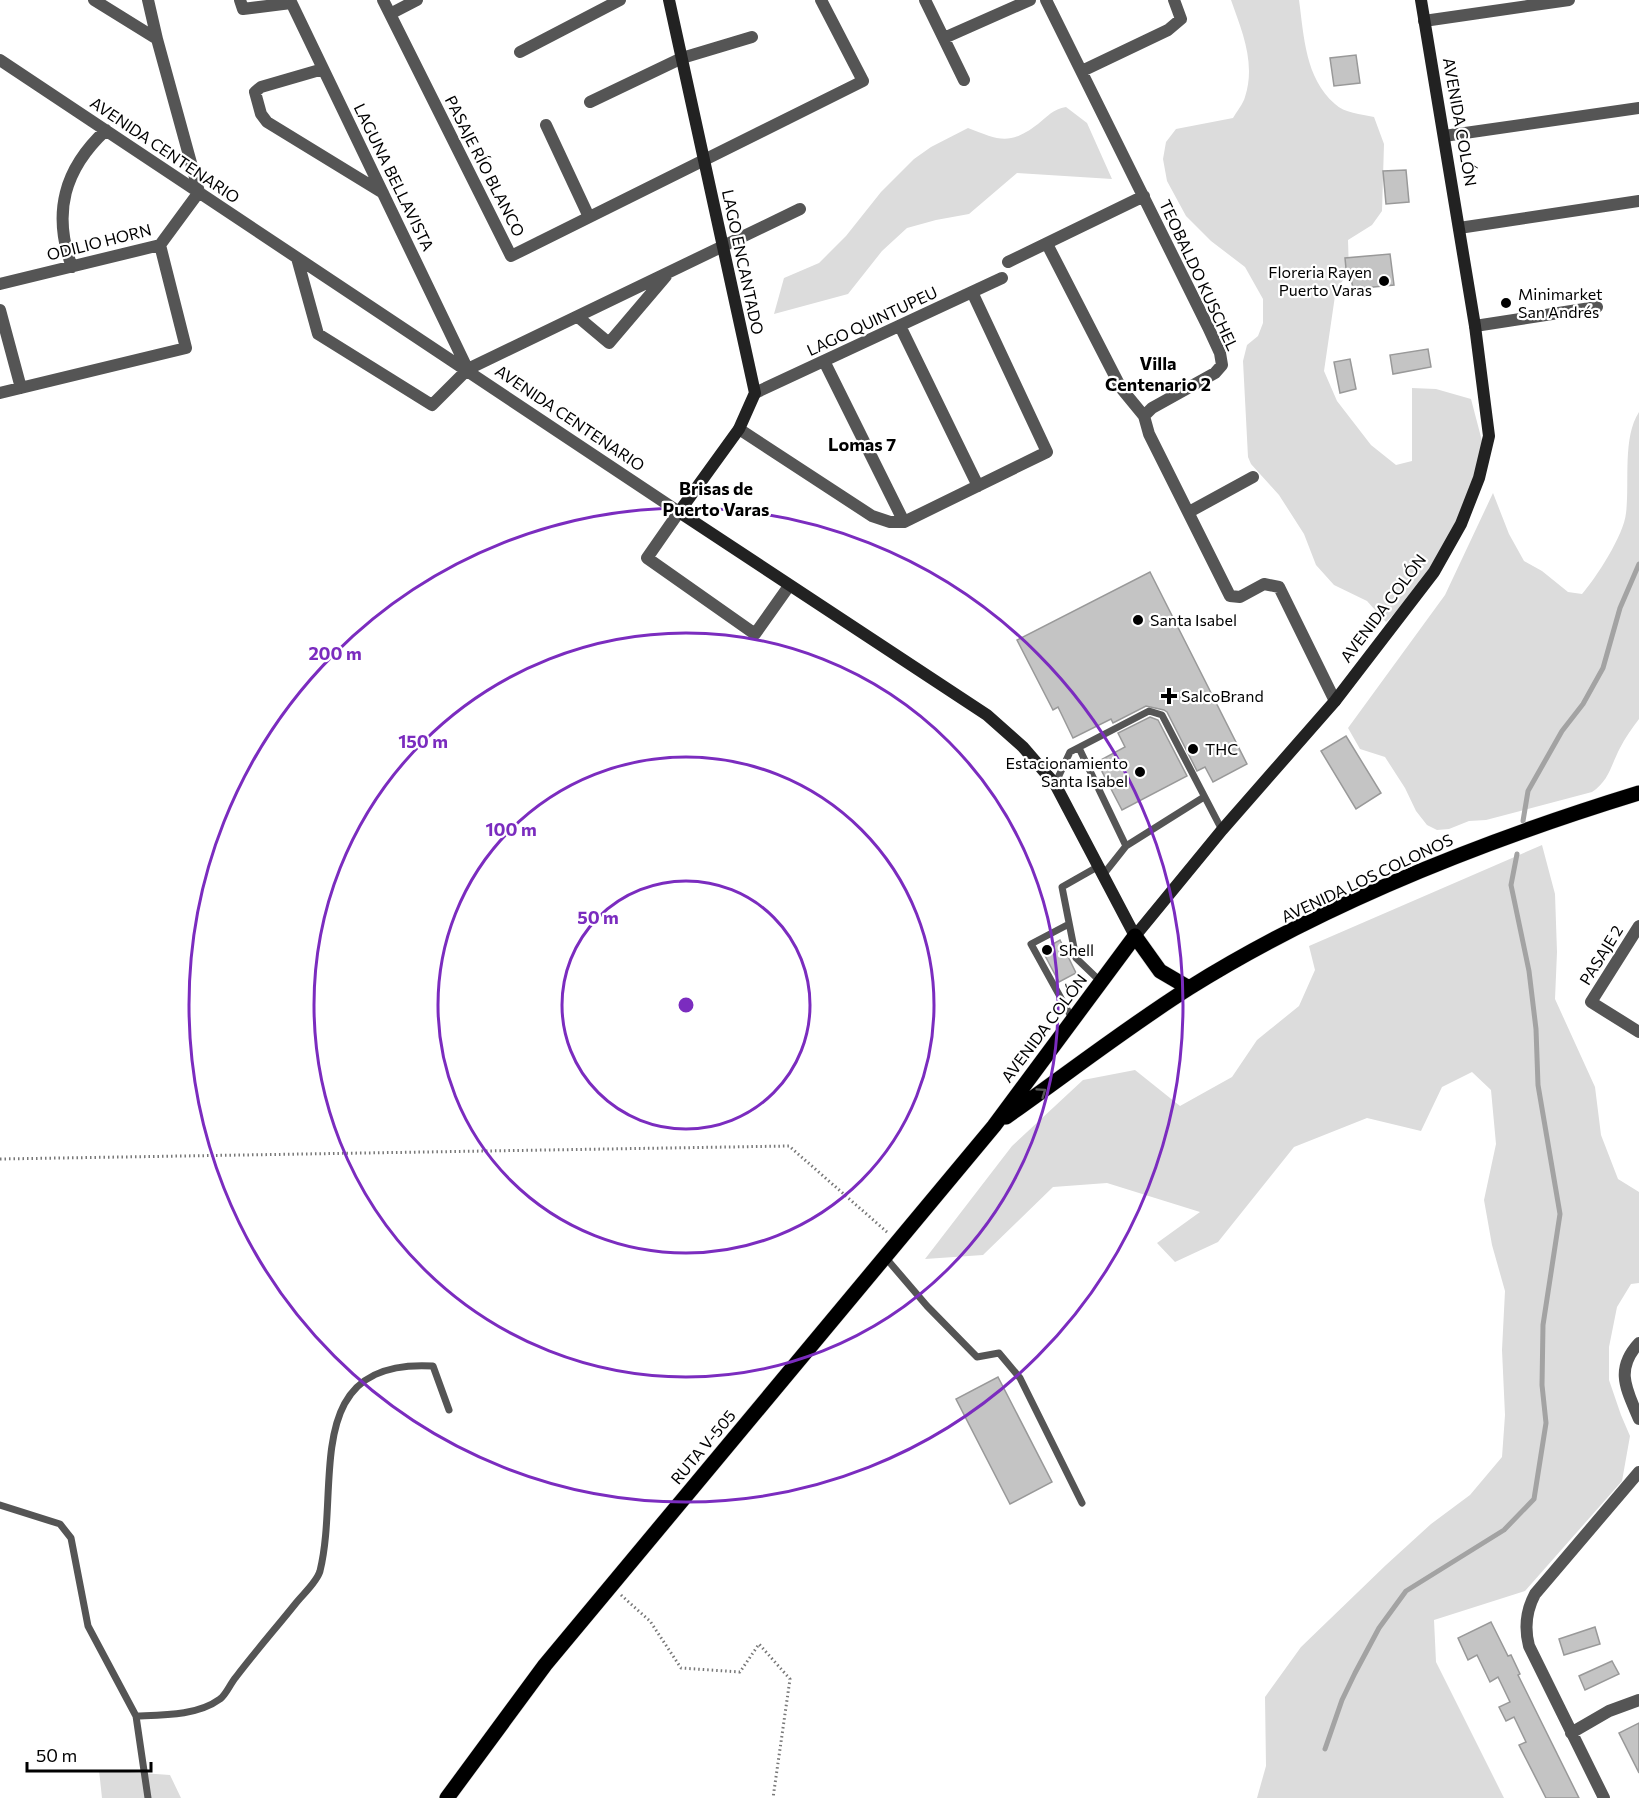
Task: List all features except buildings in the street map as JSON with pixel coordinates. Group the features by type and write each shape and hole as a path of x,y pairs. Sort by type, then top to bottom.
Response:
{"main road":[{"name":"AVENIDA LOS COLONOS","path":"994,1126 1189,988 1312,921 1440,863 1538,826 1639,793"},
{"path":"1135,936 1160,971 1189,988"},
{"name":"AVENIDA COLÓN","path":"994,1126 1135,936"},
{"name":"RUTA V-505","path":"447,1798 544,1665 994,1126"}],"street":[{"path":"94,0 157,39"},
{"path":"148,0 199,192"},
{"path":"240,0 243,9 290,2"},
{"path":"383,0 390,14 417,0"},
{"path":"520,52 620,0"},
{"name":"LAGO ENCANTADO","path":"669,0 755,393"},
{"path":"546,125 590,217 863,81 821,0"},
{"path":"925,0 964,80"},
{"path":"944,38 1030,0"},
{"name":"TEOBALDO KUSCHEL","path":"1046,0 1220,353 1222,365 1215,373 1152,408 1144,416"},
{"path":"1082,71 1168,30 1181,19 1174,0"},
{"name":"AVENIDA COLÓN","path":"1135,936 1222,830 1335,701 1434,572 1453,540 1472,498 1489,436 1476,326 1421,0"},
{"path":"1424,21 1569,0"},
{"name":"LAGUNA BELLAVISTA","path":"290,2 468,369"},
{"name":"PASAJE RÍO BLANCO","path":"390,14 511,256 590,217"},
{"path":"590,102 682,58 752,37"},
{"name":"AVENIDA CENTENARIO","path":"0,60 468,369 789,586 987,715 1023,747 1055,784 1135,936"},
{"path":"323,69 261,87 255,92 261,114 267,122 384,194"},
{"path":"1444,136 1639,108"},
{"path":"72,267 64,239 65,196 75,167 94,141 106,130"},
{"name":"ODILIO HORN","path":"0,284 160,245 199,192"},
{"path":"1008,262 1144,196"},
{"path":"1459,228 1639,201"},
{"path":"297,258 318,334 432,405 468,369 800,209"},
{"path":"1047,244 1121,388 1144,416 1149,434 1230,596 1240,597 1264,584 1279,587 1335,701"},
{"path":"1,389 21,388 186,348 160,245"},
{"path":"578,317 609,343 670,272"},
{"name":"LAGO QUINTUPEU","path":"755,393 1002,278"},
{"path":"739,429 872,516 890,522 904,522 1047,452 972,292"},
{"path":"1476,326 1597,307"},
{"path":"0,310 21,388"},
{"path":"900,326 978,486"},
{"path":"824,361 904,522"},
{"path":"755,393 739,429 648,558 755,634 789,586"},
{"path":"1189,512 1253,477"},
{"name":"PASAJE 2","path":"1639,926 1591,1002 1639,1032"},
{"path":"1639,1343 1630,1352 1623,1372 1626,1387 1639,1419"},
{"path":"1604,1798 1529,1646 1526,1634 1527,1613 1535,1594 1639,1472"},
{"path":"1571,1733 1609,1711 1639,1700"}],"lane":[{"path":"1055,784 1070,752 1149,711 1162,715 1222,830"},
{"path":"1079,748 1126,846"},
{"path":"1101,982 1076,958 1062,887 1101,870 1126,846 1204,797"},
{"path":"1070,924 1031,944 1072,1020"},
{"path":"885,1256 927,1306 977,1357 999,1353 1020,1378 1082,1503"},
{"path":"136,1716 189,1713 220,1699 319,1574 324,1546 333,1430 342,1406 352,1390 370,1376 389,1369 410,1365 433,1366 449,1410"},
{"path":"0,1505 60,1524 71,1538 88,1626 136,1716 147,1798"}],"path":[{"path":"0,1159 789,1146 898,1241"},
{"path":"611,1586 650,1621 681,1668 740,1672 759,1644 790,1679 773,1798"}],"shaded area":[{"path":"1231,0 1299,0 1308,56 1317,82 1325,94 1339,107 1353,113 1374,117 1384,144 1382,211 1372,225 1348,240 1349,273 1336,289 1324,371 1337,401 1371,445 1396,465 1412,461 1412,388 1436,389 1471,399 1487,460 1425,583 1386,622 1367,601 1334,585 1316,565 1304,534 1279,495 1251,464 1248,457 1243,361 1247,345 1258,336 1263,323 1263,299 1245,267 1211,241 1186,216 1167,181 1163,159 1166,142 1176,129 1233,118 1244,100 1248,84 1248,60 1243,35"},
{"path":"1066,107 1087,123 1112,179 1017,173 969,214 907,228 882,251 848,294 774,314 784,278 819,263 846,236 881,192 914,159 931,147 968,128 996,138 1019,136 1054,111"},
{"path":"1639,412 1639,719 1622,744 1606,778 1592,792 1486,820 1469,821 1449,829 1437,830 1427,825 1416,811 1405,788 1385,757 1360,749 1348,728 1445,595 1493,493 1509,534 1524,561 1542,571 1568,592 1582,594 1609,556 1624,522 1627,501 1628,448 1630,435"},
{"path":"1542,845 1555,894 1557,952 1555,999 1595,1087 1601,1135 1618,1179 1639,1192 1639,1283 1631,1284 1617,1307 1609,1347 1609,1380 1630,1436 1622,1481 1525,1591 1434,1620 1436,1662 1504,1798 1257,1798 1266,1766 1265,1697 1301,1647 1431,1524 1470,1495 1502,1457 1505,1415 1502,1350 1505,1291 1492,1245 1484,1200 1496,1144 1491,1090 1472,1072 1442,1087 1421,1131 1367,1118 1294,1147 1218,1242 1175,1262 1157,1243 1200,1212 1107,1183 1053,1187 983,1255 925,1259 1012,1146 1083,1080 1135,1070 1180,1106 1232,1077 1257,1040 1299,1006 1315,970 1309,946"},
{"path":"99,1770 170,1775 181,1798 102,1798"}],"waterway":[{"path":"1523,821 1528,791 1562,731 1583,704 1603,668 1620,608 1639,564"},
{"path":"1325,1749 1342,1700 1355,1673 1379,1628 1406,1591 1504,1530 1534,1499 1546,1423 1542,1385 1543,1325 1560,1214 1538,1085 1536,1029 1529,971 1511,885 1517,854"}],"place":[{"name":"Floreria Rayen Puerto Varas","path":"1384,281"},
{"name":"Minimarket San Andrés","path":"1506,303"},
{"name":"Santa Isabel","path":"1138,620"},
{"name":"SalcoBrand","path":"1169,696"},
{"name":"THC","path":"1193,749"},
{"name":"Estacionamiento Santa Isabel","path":"1140,772"},
{"name":"Shell","path":"1047,950"}],"district":[{"name":"Villa Centenario 2","path":"1158,374"},
{"name":"Lomas 7","path":"862,445"},
{"name":"Brisas de Puerto Varas","path":"716,499"}]}
